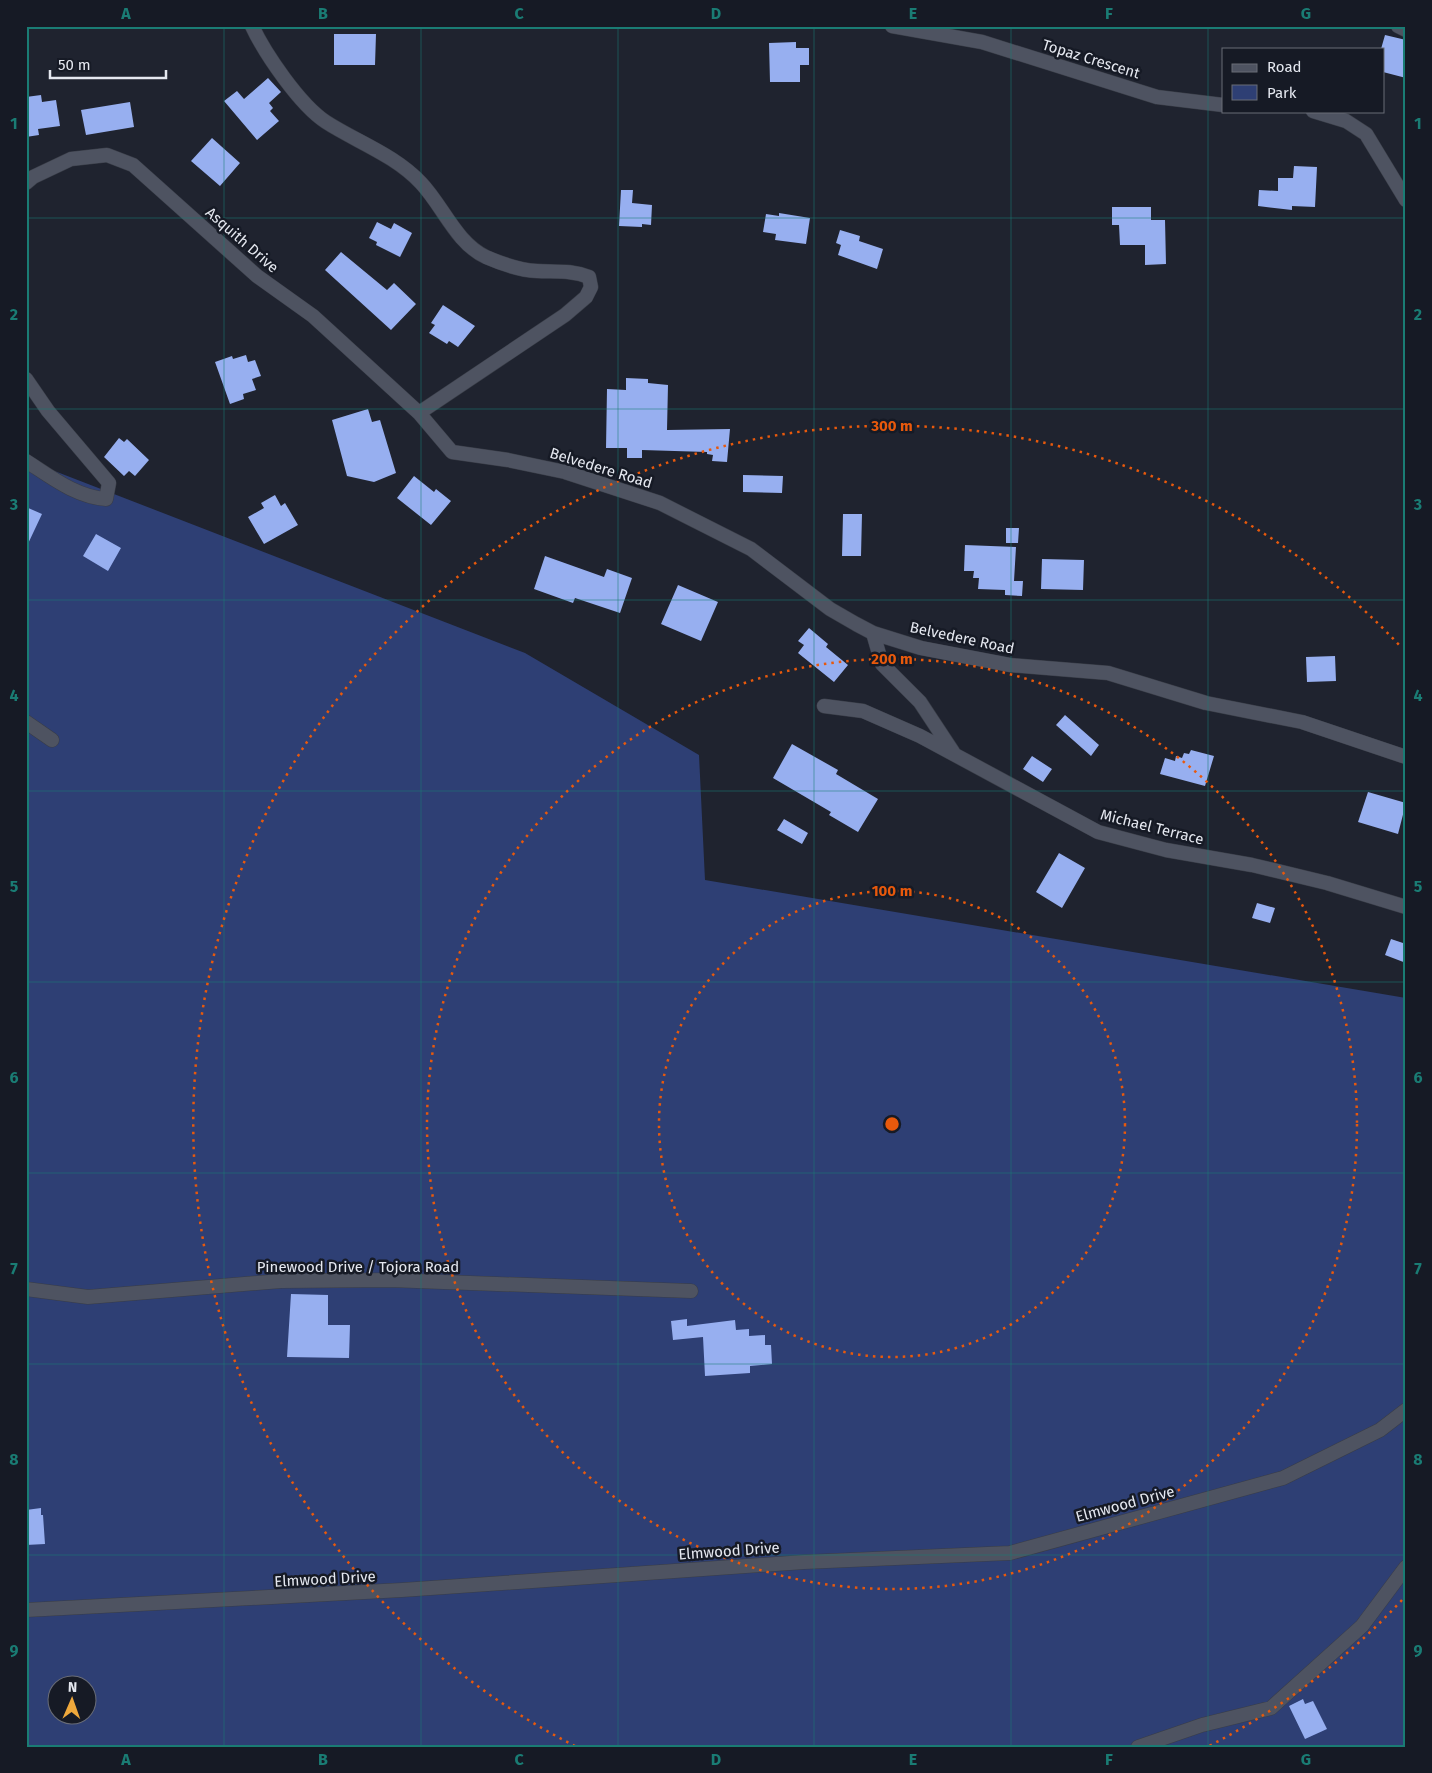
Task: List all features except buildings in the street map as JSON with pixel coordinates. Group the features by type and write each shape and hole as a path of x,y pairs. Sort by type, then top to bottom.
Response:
{"street":[{"path":"252,26 263,49 275,65 293,88 324,120 393,160 421,183 464,240 483,256 506,266 534,270 577,272 589,277 591,288 586,296 565,315 419,413"},
{"name":"Topaz Crescent","path":"892,26 982,42 1157,97 1222,105"},
{"path":"1398,26 1406,30"},
{"path":"1316,112 1346,121 1366,134 1406,200"},
{"name":"Asquith Drive","path":"26,183 33,177 71,159 107,155 133,165 257,276 313,316 419,413"},
{"path":"26,379 48,411 109,482 106,499 91,498 72,490 26,461"},
{"name":"Belvedere Road","path":"419,413 452,452 508,460 565,472 660,503 752,548 830,609 873,633 921,648 1010,666 1108,672 1206,703 1302,722 1406,757"},
{"path":"873,633 882,664 920,702 946,745 961,759"},
{"name":"Michael Terrace","path":"824,706 863,711 920,736 1098,832 1166,850 1252,864 1406,908"},
{"path":"26,722 52,740"},
{"name":"Pinewood Drive / Tojora Road","path":"26,1289 88,1297 281,1281 390,1280 690,1291"},
{"name":"Elmwood Drive","path":"26,1610 402,1590 804,1562 1010,1553 1284,1478 1380,1430 1406,1410"},
{"path":"1138,1747 1202,1724 1271,1708 1362,1626 1406,1567"}],"green space":[{"path":"26,460 525,653 699,755 705,880 1406,998 1406,1747 26,1747"}]}
